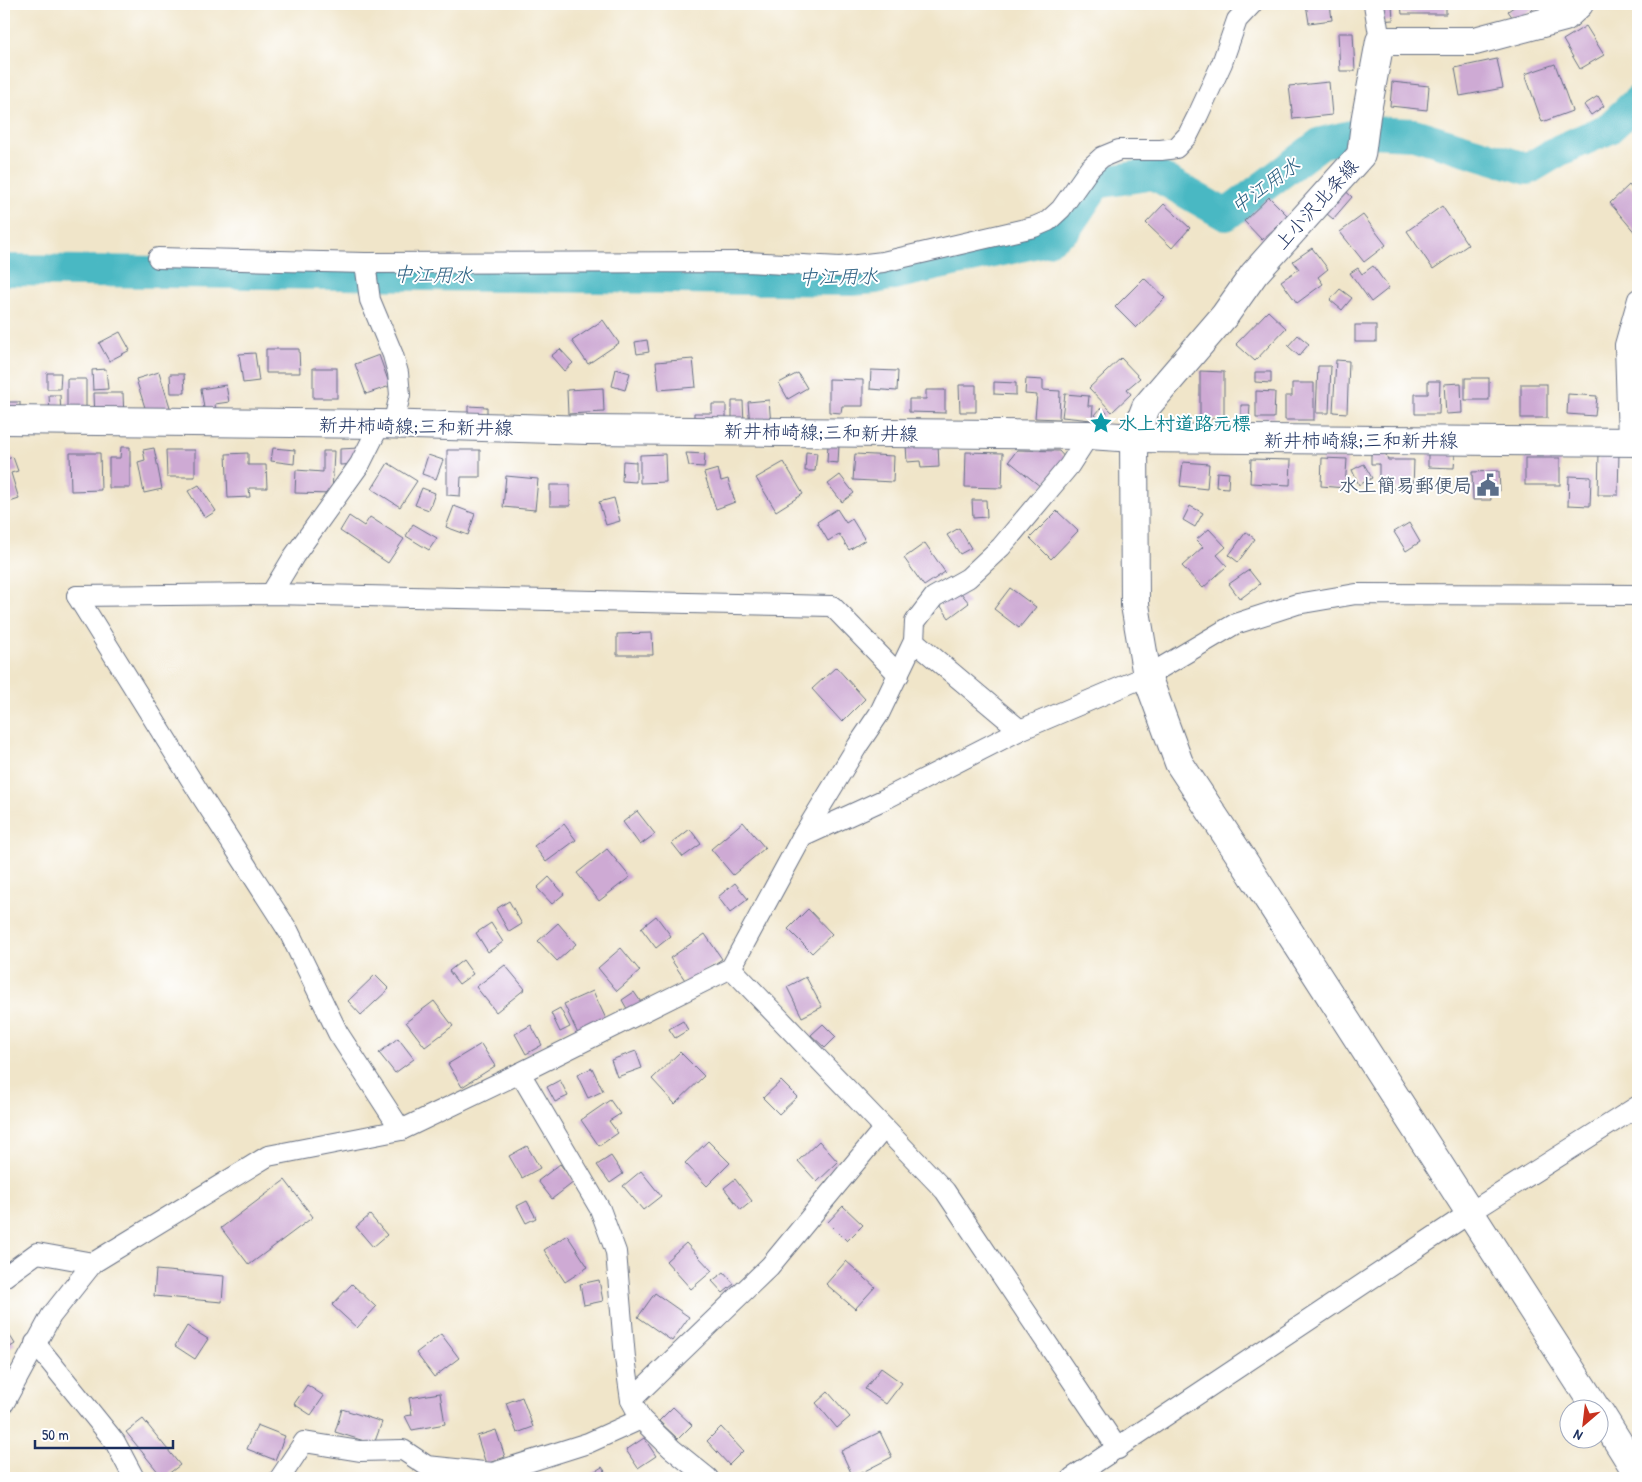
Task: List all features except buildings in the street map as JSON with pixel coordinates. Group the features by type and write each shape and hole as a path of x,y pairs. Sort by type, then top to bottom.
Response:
{"main road":[{"path":"1380,42 1475,41 1565,16 1579,4"},
{"name":"上小沢北条線","path":"1134,438 1146,407 1225,315 1254,274 1360,155 1380,42"},
{"name":"新井柿崎線;三和新井線","path":"4,420 387,425 588,430 1089,435 1134,438 1633,441"},
{"path":"1134,438 1136,605 1147,676 1179,763 1471,1212 1591,1400"},
{"path":"1610,1429 1638,1474"}],"street":[{"path":"158,258 365,263 747,262 840,267 883,262 1034,227 1048,221 1061,209 1090,168 1102,157 1119,150 1176,148 1188,136 1222,63 1237,20 1252,4"},
{"path":"1374,4 1380,42"},
{"path":"271,594 294,556 387,425 400,395 398,373 393,355 370,300 365,263"},
{"path":"1633,441 1625,345 1638,299"},
{"path":"4,1403 51,1316 93,1264 268,1156 401,1130 731,968 802,837 879,714 914,641 914,622 934,597 968,578 1001,547 1069,466 1089,435"},
{"path":"401,1130 338,1033 289,932 200,794 77,596 271,594 832,606 899,675"},
{"path":"802,837 883,800 1020,730 1147,676 1235,624 1297,604 1356,594 1638,595"},
{"path":"914,641 1020,730"},
{"path":"731,968 945,1191 1118,1449"},
{"path":"520,1073 600,1208 616,1252 625,1358 631,1400 641,1419 672,1449 708,1478"},
{"path":"1072,1478 1471,1212 1638,1106"},
{"path":"631,1400 770,1266 884,1128"},
{"path":"4,1277 36,1253 93,1264"},
{"path":"35,1343 116,1442 134,1478"},
{"path":"280,1478 304,1442 360,1451 404,1450 427,1466 493,1472 588,1443 641,1419"}],"waterway":[{"name":"中江用水","path":"4,270 852,280 876,278 1048,240 1066,228 1096,183 1154,174 1226,215 1321,143 1367,132 1414,134 1528,169 1560,150 1608,129 1638,101"}],"place":[{"name":"水上村道路元標","path":"1101,423"},
{"name":"水上簡易郵便局","path":"1488,485"}]}
